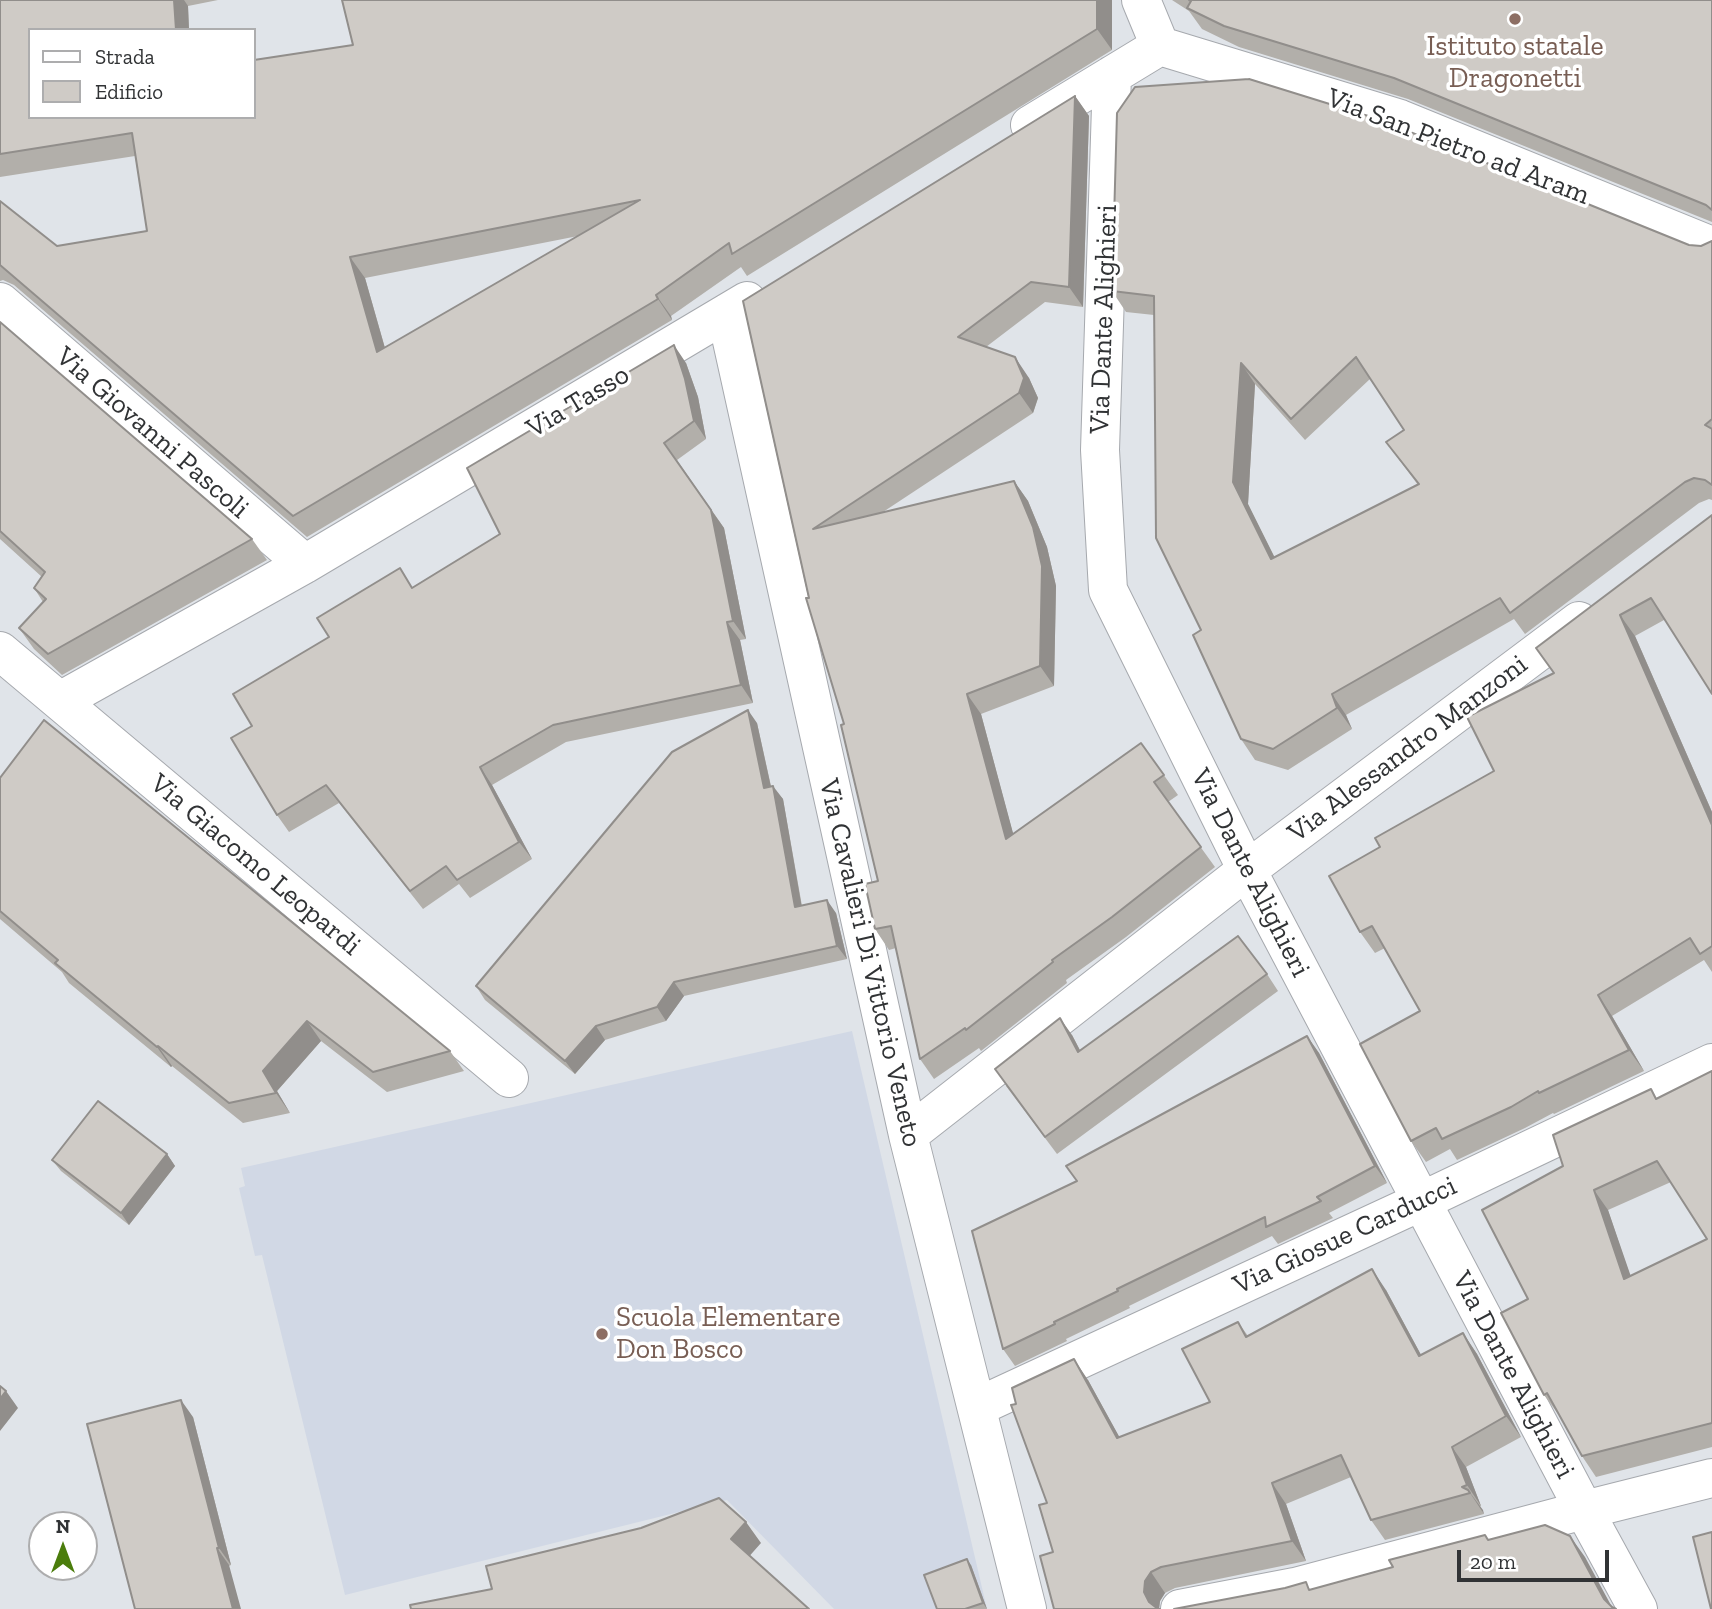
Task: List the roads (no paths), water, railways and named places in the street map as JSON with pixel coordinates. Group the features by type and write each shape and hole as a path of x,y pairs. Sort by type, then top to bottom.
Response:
{"street":[{"path":"1007,140 1160,46 1140,0"},
{"name":"Via San Pietro ad Aram","path":"1160,46 1400,119 1712,246"},
{"name":"Via Dante Alighieri","path":"1112,75 1100,450 1108,590 1247,870 1638,1609"},
{"name":"Via Tasso","path":"60,701 305,564 773,285"},
{"name":"Via Giovanni Pascoli","path":"0,302 305,564"},
{"name":"Via Cavalieri Di Vittorio Veneto","path":"726,314 908,1135 1027,1609"},
{"name":"Via Alessandro Manzoni","path":"908,1135 1247,870 1601,604"},
{"name":"Via Giacomo Leopardi","path":"0,652 509,1079"},
{"name":"Via Giosue Carducci","path":"977,1407 1712,1063"},
{"path":"1180,1609 1299,1598 1584,1510 1712,1478"}],"place":[{"name":"Istituto statale Dragonetti","path":"1515,19"},
{"name":"Scuola Elementare Don Bosco","path":"602,1334"}]}
